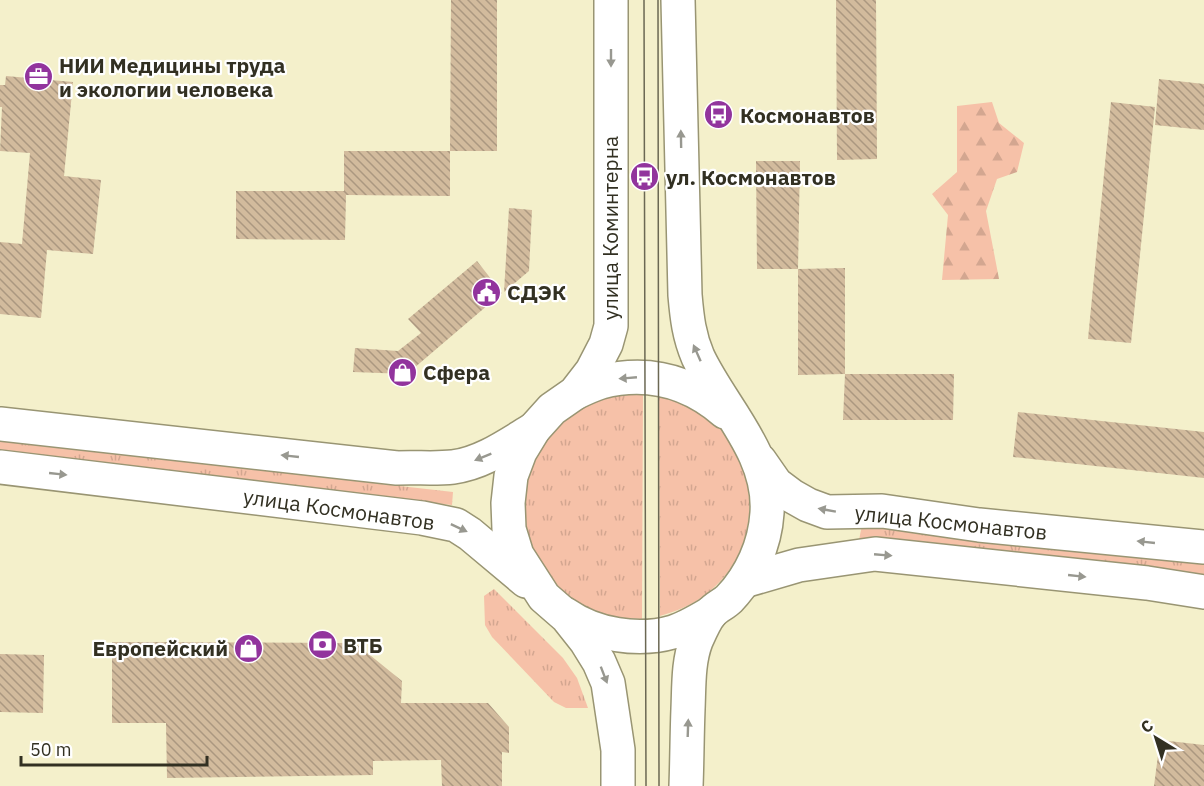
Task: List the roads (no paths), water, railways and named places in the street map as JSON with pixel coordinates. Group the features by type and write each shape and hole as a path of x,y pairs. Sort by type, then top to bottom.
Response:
{"street":[{"name":"улица Коминтерна","path":"611,0 611,326 606,344 592,371 575,393 552,409 534,429 520,452 511,476 508,503 509,529 517,555 544,597 567,617 586,641 608,683 618,750 618,786"},
{"path":"678,0 685,295 688,330 699,359 748,440 766,488 767,512 764,537 756,560 744,581 729,599 711,613 696,641 690,665 686,786"},
{"name":"улица Космонавтов","path":"575,393 600,382 628,377 658,379 685,386 710,399 732,417 776,484 808,505 827,512 882,511 979,525 1204,548"},
{"name":"улица Космонавтов","path":"0,424 397,468 455,466 483,458 534,429"},
{"name":"улица Космонавтов","path":"0,467 422,518 456,525 471,534 567,616 595,629 624,635 672,632 711,613"},
{"name":"улица Космонавтов","path":"744,581 799,565 874,554 1147,583 1204,592"}],"tram line":[{"path":"644,0 646,786"},
{"path":"658,0 659,786"}],"place":[{"name":"НИИ Медицины труда и экологии человека","path":"38,77"},
{"name":"Космонавтов","path":"719,115"},
{"name":"ул. Космонавтов","path":"645,177"},
{"name":"СДЭК","path":"486,292"},
{"name":"Сфера","path":"402,372"},
{"name":"ВТБ","path":"322,645"},
{"name":"Европейский","path":"249,648"}]}
